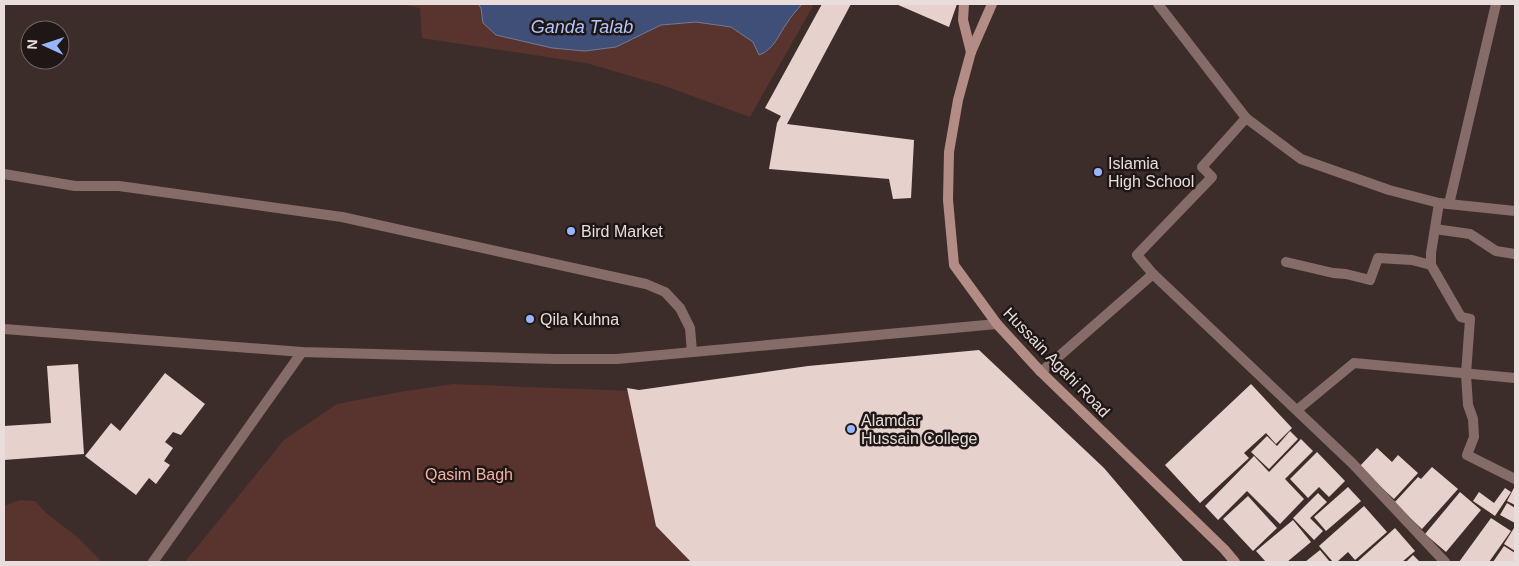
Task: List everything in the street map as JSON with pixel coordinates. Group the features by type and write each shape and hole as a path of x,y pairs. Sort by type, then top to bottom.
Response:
{"main road":[{"name":"Hussain Agahi Road","path":"964,4 963,20 971,52"},
{"name":"Hussain Agahi Road","path":"992,4 971,52 958,100 949,152 948,200 954,265 997,324 1041,372 1224,549 1235,562"}],"street":[{"path":"1158,4 1246,118 1301,159 1389,190 1444,203 1515,211"},
{"path":"1496,4 1444,203 1434,229 1431,265 1462,316 1470,320 1466,374 1468,405 1474,437 1466,455 1515,479"},
{"path":"1246,118 1202,166 1212,177 1137,255 1153,274 1352,463 1445,562"},
{"path":"4,174 75,186 119,186 342,217 646,284 665,292 680,308 690,328 692,352"},
{"path":"1434,229 1470,234 1496,251 1515,254"},
{"path":"1286,262 1333,274 1346,274 1370,280 1378,258 1412,260 1431,265"},
{"path":"1041,372 1153,274"},
{"path":"4,329 302,352 617,359 997,324"},
{"path":"153,562 302,352"},
{"path":"1297,410 1354,363 1515,378"}],"green space":[{"path":"401,4 814,4 750,117 662,85 586,63 422,38 420,8"},
{"name":"Qasim Bagh","path":"453,384 632,391 653,515 691,562 185,562 284,440 337,404"},
{"path":"20,500 35,501 46,513 76,536 102,562 4,562 4,506"}],"water":[{"name":"Ganda Talab","path":"478,4 802,4 790,18 772,46 759,55 753,42 731,27 696,22 661,25 616,47 585,51 552,48 496,35 483,23 481,8"}],"building":[{"path":"822,4 851,4 787,124 914,140 911,198 893,199 889,179 769,169 777,123 781,116 765,108"},
{"path":"896,4 957,4 949,27"},
{"name":"Alamdar Hussain College","path":"979,350 1104,468 1184,562 691,562 656,526 627,388 639,390 808,366"},
{"path":"78,364 84,454 4,460 4,426 51,423 47,366"},
{"path":"165,373 205,404 181,435 173,432 165,442 173,448 164,461 170,465 156,484 149,478 136,495 85,456 111,423 120,431"},
{"path":"1251,384 1292,428 1276,444 1266,433 1244,453 1249,458 1200,503 1165,465"},
{"path":"1290,431 1298,439 1269,469 1251,452 1267,436 1277,446"},
{"path":"1301,439 1313,451 1285,479 1304,499 1280,524 1247,491 1218,520 1205,506 1254,456 1269,472"},
{"path":"1377,448 1392,462 1398,455 1418,473 1394,499 1359,467"},
{"path":"1317,452 1345,481 1329,497 1319,487 1308,498 1290,479"},
{"path":"1432,467 1458,489 1422,529 1394,503 1418,477 1421,479"},
{"path":"1515,486 1515,505 1507,501"},
{"path":"1348,487 1361,501 1326,531 1314,517"},
{"path":"1505,488 1511,492 1495,516 1473,501 1479,492 1494,503"},
{"path":"1460,492 1481,510 1446,552 1425,534"},
{"path":"1318,493 1327,502 1310,518 1323,531 1314,540 1293,518"},
{"path":"1248,496 1277,528 1253,551 1223,519"},
{"path":"1507,503 1515,508 1515,523 1500,515"},
{"path":"1364,506 1387,532 1355,560 1348,552 1337,562 1333,562 1319,546"},
{"path":"1491,518 1511,531 1489,562 1459,562"},
{"path":"1293,520 1311,542 1287,562 1266,562 1256,551"},
{"path":"1395,528 1415,551 1402,562 1357,562"},
{"path":"1515,529 1515,551 1504,544"},
{"path":"1504,546 1515,553 1515,562 1493,562"},
{"path":"1320,550 1330,562 1305,562"},
{"path":"1413,555 1420,562 1406,562"}],"place":[{"name":"Islamia High School","path":"1098,172"},
{"name":"Bird Market","path":"571,231"},
{"name":"Qila Kuhna","path":"530,319"},
{"name":"Alamdar Hussain College","path":"851,429"}]}
